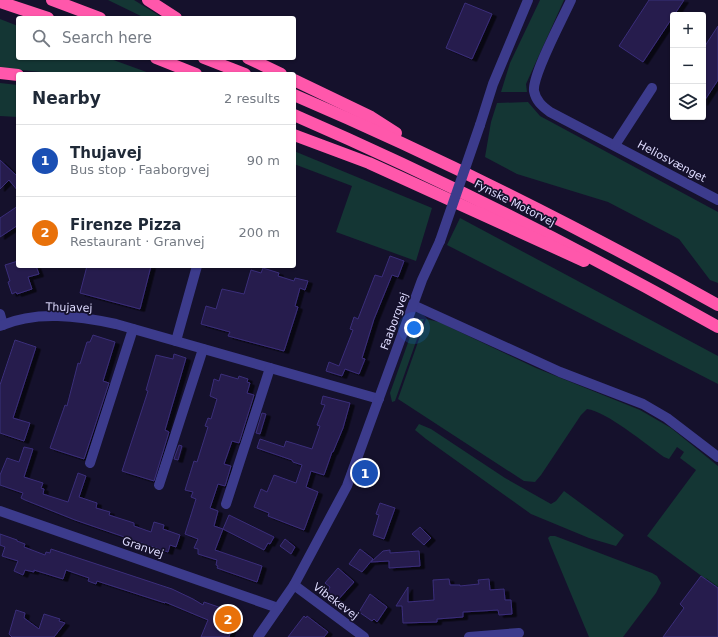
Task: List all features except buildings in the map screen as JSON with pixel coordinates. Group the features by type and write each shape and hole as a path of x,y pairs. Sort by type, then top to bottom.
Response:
{"highway":[{"path":"52,0 95,16"},
{"path":"148,0 173,16"},
{"path":"0,2 42,16"},
{"path":"161,60 191,72"},
{"path":"209,60 240,72"},
{"path":"252,60 277,72"},
{"path":"0,73 16,76"},
{"path":"0,77 16,76"},
{"path":"296,81 371,118 442,161"},
{"name":"Fynske Motorvej","path":"296,96 442,161 636,259 718,305"},
{"name":"Fynske Motorvej","path":"296,116 434,178 525,222 646,286 718,327"},
{"path":"296,136 369,164 565,254 646,286"}],"street":[{"name":"Faaborgvej","path":"258,637 294,585 347,486 422,280 440,240 493,84 528,0"},
{"name":"Heliosvænget","path":"571,0 534,83 536,98 541,105 550,112 718,200"},
{"path":"615,145 652,88"},
{"path":"176,341 196,268"},
{"path":"413,305 560,372 642,404 667,418 718,457"},
{"name":"Thujavej","path":"0,314 2,326 32,318 58,316 87,317 379,399"},
{"path":"90,463 133,329"},
{"path":"159,485 203,349"},
{"path":"226,504 270,368"},
{"name":"Granvej","path":"0,511 278,608"},
{"name":"Vibekevej","path":"294,585 364,637"},
{"path":"469,637 519,633"}],"green space":[{"path":"108,0 134,0 160,16 141,16"},
{"path":"540,0 564,0 526,84 527,92 501,92 510,63"},
{"path":"0,19 16,25 16,60 114,60 146,72 41,72 0,68"},
{"path":"0,83 16,85 16,117 0,116"},
{"path":"528,102 540,116 718,212 718,283 710,280 679,239 608,202 517,174 485,157 491,122 497,103"},
{"path":"296,152 432,208 416,261 336,232 352,186 296,165"},
{"path":"460,218 718,356 718,384 447,245"},
{"path":"420,319 424,319 395,401 392,402 390,393 415,323"},
{"path":"426,319 439,322 536,368 640,410 671,428 718,466 718,588 647,536 696,470 680,458 684,452 677,447 669,459 664,457 615,422 595,411 587,409 581,415 535,482 524,481 398,399"},
{"path":"419,424 431,429 505,478 551,504 556,501 564,491 624,535 616,546 589,538 531,514 426,439 415,430"},
{"path":"550,536 555,536 657,576 661,583 656,593 623,637 589,637 551,546 548,538"}],"place":[{"name":"Thujavej","path":"365,473"},
{"name":"Firenze Pizza","path":"228,619"}]}
